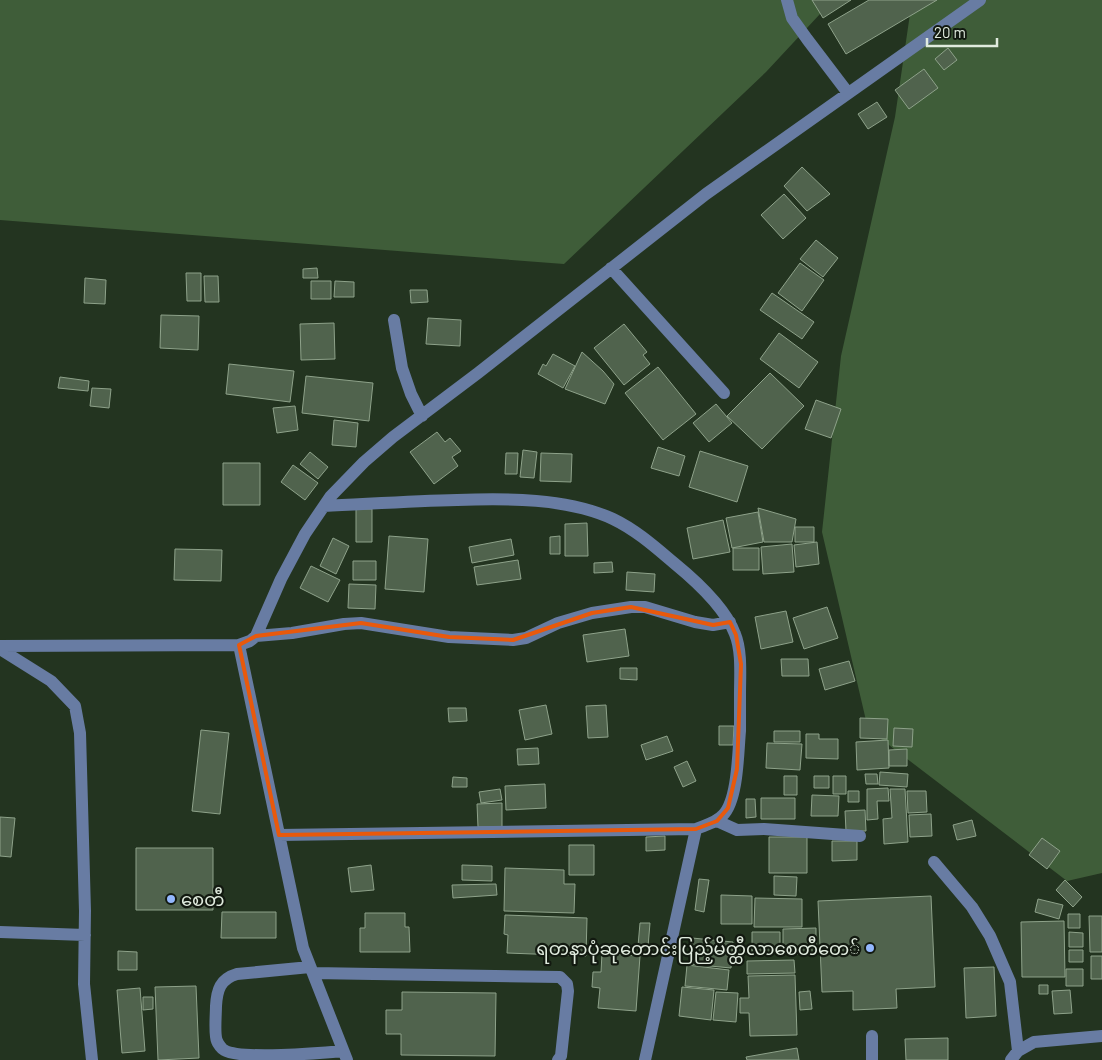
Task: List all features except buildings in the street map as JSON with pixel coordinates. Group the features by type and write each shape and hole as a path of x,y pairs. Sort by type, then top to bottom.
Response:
{"street":[{"path":"787,0 792,18 848,93"},
{"path":"0,648 239,645 250,641 256,636 281,579 305,534 330,497 364,462 393,437 478,373 706,194 980,0"},
{"path":"611,268 724,392"},
{"path":"394,320 402,368 411,394 422,416"},
{"path":"279,835 696,829 724,815 728,808 737,770 741,664 736,635 730,622 708,594 681,568 643,537 613,519 595,512 543,502 510,499 434,500 324,506"},
{"path":"256,636 360,623 449,637 513,640 526,638 558,623 592,613 631,606 645,607 695,622 713,625 730,622"},
{"path":"239,645 302,948 311,970 345,1056 262,1056 233,1054 223,1050 216,1040 216,993 230,976 237,974 311,970 560,977 566,984 568,991 561,1056 558,1060"},
{"path":"0,648 51,681 75,706 80,733 85,901 84,984 92,1060"},
{"path":"717,820 737,830 764,829 860,836"},
{"path":"645,1060 696,829"},
{"path":"934,862 972,907 990,936 1010,982 1014,1056"},
{"path":"0,932 85,935"},
{"path":"872,1036 872,1060"},
{"path":"1014,1056 1034,1042 1102,1036"}],"highlighted area":[{"path":"631,607 713,625 730,622 736,635 741,664 737,769 728,808 717,821 696,829 279,835 239,645 256,636 361,623 449,637 513,640 592,613"}],"green space":[{"path":"0,0 833,0 766,72 564,264 0,220"},
{"path":"912,0 1102,0 1102,873 1067,881 868,729 822,532 841,356 895,117"}],"place":[{"name":"စေတီ","path":"171,899"},
{"name":"ရတနာပုံဆုတောင်းပြည့်မိတ္ထီလာစေတီတေ်","path":"870,948"}]}
